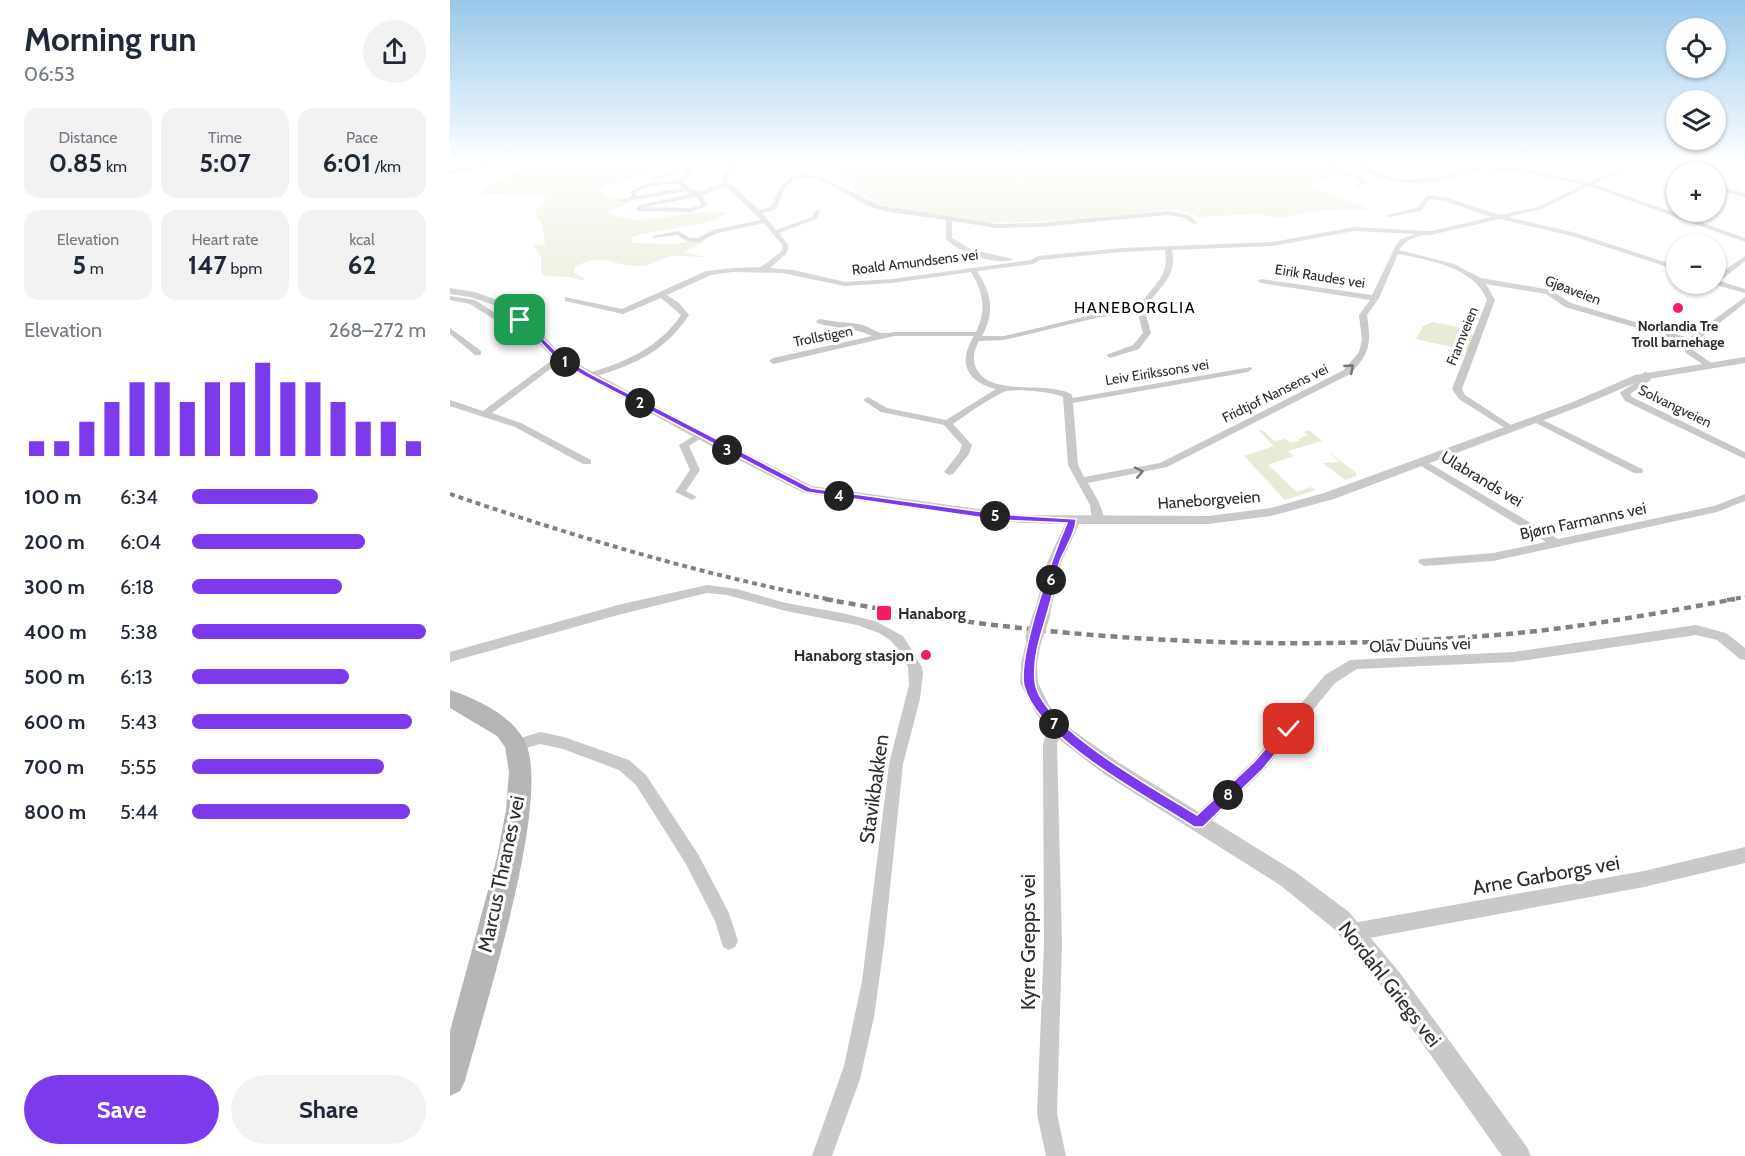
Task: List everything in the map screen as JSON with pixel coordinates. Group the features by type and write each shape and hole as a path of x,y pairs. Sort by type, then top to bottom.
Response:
{"main road":[{"path":"450,698 503,729 516,745"},
{"name":"Marcus Thranes vei","path":"450,1081 501,890 520,802 521,763 516,745"}],"street":[{"path":"762,217 786,244 786,250 762,270"},
{"path":"776,232 815,217"},
{"path":"934,217 996,226 1123,217"},
{"path":"1188,217 1196,223"},
{"path":"1479,280 1436,259 1396,252 1403,240 1457,229 1498,217 1574,234 1666,264"},
{"path":"1680,217 1745,240"},
{"path":"949,220 949,239 962,249 1001,258 1038,258"},
{"path":"655,237 678,233 689,240 699,240 715,231 766,221"},
{"name":"Roald Amundsens vei","path":"568,299 620,312 709,273 762,270 797,273 824,282 847,284 1033,262 1038,258 1168,248 1273,244 1354,230 1429,233"},
{"path":"1110,355 1136,347 1147,333 1141,311 1144,303 1170,272 1172,263 1168,248"},
{"name":"Fridtjof Nansens vei","path":"1081,481 1163,465 1342,375 1365,352 1367,342 1363,315 1375,298 1396,252"},
{"path":"1726,273 1745,258"},
{"path":"973,270 989,302 986,320 969,352 975,375 1005,388 1064,391 1070,400 1073,465 1097,507 1098,520"},
{"name":"Gjøaveien","path":"1479,280 1548,292 1568,305 1690,341"},
{"name":"Framveien","path":"1479,280 1491,300 1457,389 1462,397 1511,429"},
{"name":"Eirik Raudes vei","path":"1261,281 1375,298"},
{"path":"1726,284 1745,291"},
{"name":"Haneborgveien","path":"450,291 481,296 505,308 526,324 559,358 588,376 809,490 998,517 1073,521 1215,519 1271,512 1329,496 1537,420 1646,375 1745,360"},
{"path":"588,376 640,358 678,325 685,315 662,295"},
{"path":"450,298 472,302 507,324"},
{"path":"1708,364 1687,350 1686,345 1745,299"},
{"name":"Trollstigen","path":"773,361 858,344 878,336 927,333 1004,338 1083,317 1141,311"},
{"name":"Trollstigen","path":"820,321 833,325 859,327 878,336"},
{"path":"450,330 478,353"},
{"path":"485,414 559,358"},
{"name":"Leiv Eirikssons vei","path":"1070,400 1248,369"},
{"name":"Solvangveien","path":"1646,375 1647,380 1626,392 1624,396 1745,456"},
{"path":"947,423 1005,388"},
{"path":"868,400 884,410 947,423 967,445 964,454 949,472"},
{"path":"450,403 518,425 587,462"},
{"path":"1537,420 1638,471"},
{"path":"692,496 680,492 695,470 684,445 700,435"},
{"name":"Ulabrands vei","path":"1422,462 1556,543"},
{"name":"Bjørn Farmanns vei","path":"1424,562 1493,557 1717,509 1745,497"},
{"name":"Nordahl Griegs vei","path":"1073,521 1054,563 1029,664 1029,683 1043,710 1058,729 1098,760 1305,891 1353,932 1518,1156"},
{"name":"Stavikbakken","path":"450,657 618,610 706,589 721,589 784,606 859,622 880,629 896,638 915,666 918,679 900,739 895,767 883,893 858,1050 849,1085 822,1156"},
{"name":"Olav Duuns vei","path":"1198,823 1258,766 1330,679 1355,664 1513,657 1696,630 1709,631 1720,636 1745,655"},
{"name":"Kyrre Grepps vei","path":"1056,1156 1047,1114 1053,944 1050,744 1052,735 1058,729"},
{"path":"516,745 540,738 564,743 624,765 641,780 692,859 723,919 729,941"},
{"name":"Arne Garborgs vei","path":"1353,932 1644,879 1745,855"}],"green space":[{"path":"537,217 649,219 721,217 696,225 632,237 632,243 677,244 704,238 704,242 683,252 706,257 673,256 642,266 592,260 574,268 574,273 584,278 585,281 569,277 545,276 541,271 541,257 533,246 545,244 542,225"},
{"path":"947,217 1106,217 1078,220 979,223"},
{"path":"1432,322 1459,327 1474,335 1468,351 1416,339 1423,326"},
{"path":"1262,430 1275,441 1285,439 1290,443 1299,441 1298,439 1308,435 1304,432 1309,430 1322,441 1288,451 1294,456 1268,465 1297,492 1311,487 1316,490 1285,500 1244,456 1274,446 1259,431"},
{"path":"1327,451 1357,476 1345,480 1323,463 1339,462"}],"railway":[{"path":"450,494 640,554 736,579 833,600"},
{"path":"1727,600 1745,597"},
{"path":"825,599 994,625 1079,634 1251,643 1337,643 1508,634 1565,628 1735,599"}],"place":[{"name":"Norlandia Tre Troll barnehage","path":"1678,308"},
{"name":"Hanaborg","path":"884,613"},
{"name":"Hanaborg stasjon","path":"926,655"}],"district":[{"name":"HANEBORGLIA","path":"1135,307"}],"route":[{"path":"520,320 559,358 588,376 809,490 829,495 998,517 1073,521 1054,563 1047,600 1030,654 1029,683 1032,693 1058,729 1078,745 1198,823 1258,766 1289,729"}]}
